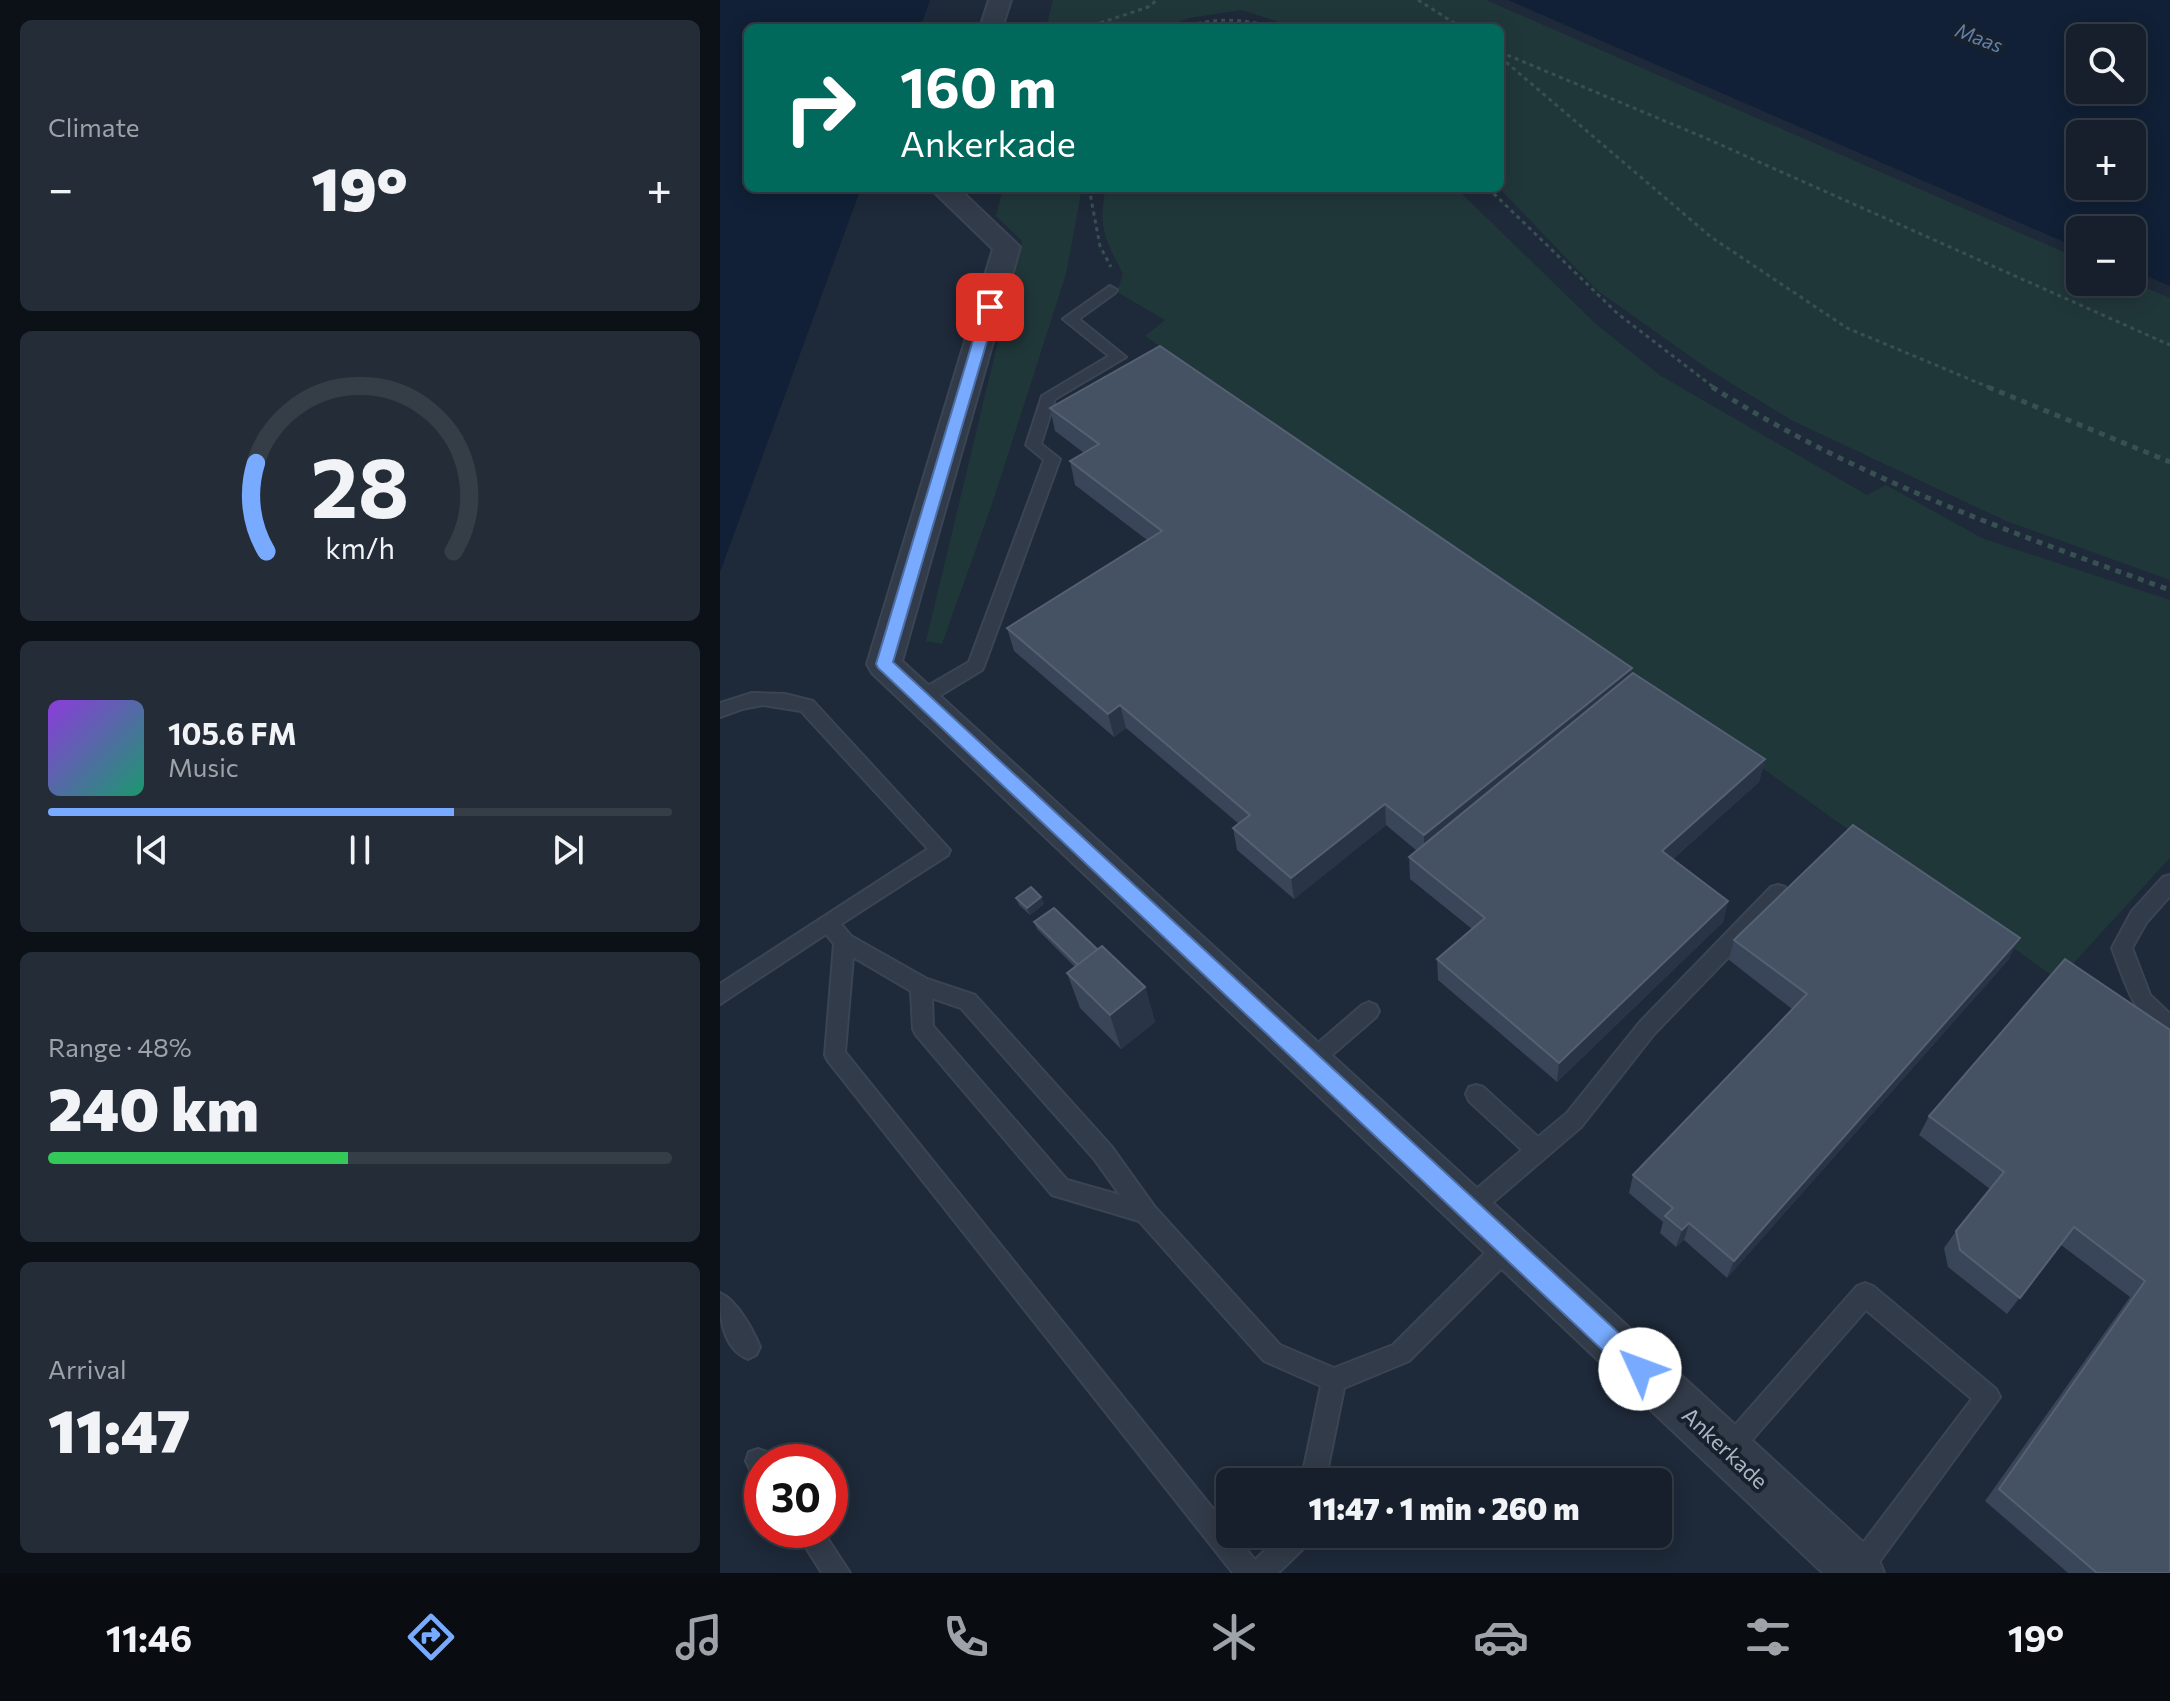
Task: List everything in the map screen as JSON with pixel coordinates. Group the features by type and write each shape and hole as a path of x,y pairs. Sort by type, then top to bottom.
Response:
{"street":[{"path":"992,24 1000,0"},
{"name":"Ankerkade","path":"947,192 1007,247 884,664 1858,1572"}],"lane":[{"path":"920,699 976,666 1052,459 1033,445 1049,396 1119,357 1070,319 1110,290"},
{"path":"720,710 757,698 785,698 807,706 941,850 720,995"},
{"path":"2170,883 2139,917 2122,948 2142,1000 2170,1027"},
{"path":"1468,1210 1574,1120 1647,1028 1778,893"},
{"path":"828,922 844,942 921,986 968,1001 1103,1153 1146,1213 1272,1353 1334,1380 1401,1353 1508,1246"},
{"path":"844,942 835,1055 1249,1573"},
{"path":"921,986 923,1029 1060,1188 1146,1213"},
{"path":"1310,1062 1369,1011"},
{"path":"1476,1094 1538,1151"},
{"path":"1728,1450 1865,1294 1988,1397 1858,1572"},
{"path":"720,1304 748,1347"},
{"path":"1316,1468 1334,1380"},
{"path":"820,1548 837,1573"},
{"path":"1260,1573 1286,1548"}],"path":[{"path":"1097,24 1151,6 1156,0"},
{"path":"1418,0 1456,24"},
{"path":"1193,24 1227,18 1264,24"},
{"path":"1504,57 1703,137 2170,345"},
{"path":"1504,58 1711,237 1847,328 2170,462"},
{"path":"1090,192 1100,246 1116,276 1110,290"},
{"path":"1492,192 1638,333 1728,398 1841,459 1931,499 2170,590"}],"green space":[{"path":"1053,0 1486,0 2066,253 2066,296 2146,296 2146,288 2170,298 2170,580 2006,521 1791,420 1708,369 1598,291 1503,192 1504,24 1285,24 1241,10 1189,18 1174,24 1047,24"},
{"path":"1002,192 1081,192 1066,274 993,501 942,644 926,641 1022,241 996,216"},
{"path":"1105,192 1460,192 1596,324 1661,376 1867,495 1886,485 1984,539 2170,600 2170,858 2058,980 1638,679 1145,336 1165,320 1117,292 1123,274 1105,233"}],"water":[{"path":"720,0 930,0 921,24 744,24 744,192 860,192 720,572"},
{"name":"Maas","path":"1508,0 2170,0 2170,286 2146,276 2146,216 2066,216 2066,243"}],"building":[{"path":"1160,346 1632,668 1424,835 1385,804 1291,878 1233,828 1250,815 1120,705 1108,714 1007,628 1162,531 1070,461 1099,444 1050,408"},
{"path":"1633,673 1765,759 1662,851 1728,901 1559,1063 1437,959 1485,918 1409,857"},
{"path":"1853,825 2020,938 1734,1261 1689,1223 1682,1230 1665,1216 1673,1208 1633,1175 1807,994 1734,940"},
{"path":"1031,887 1041,897 1027,908 1016,898"},
{"path":"1054,908 1098,950 1078,965 1034,922"},
{"path":"1102,946 1145,987 1110,1015 1067,973"},
{"path":"2065,959 2170,1030 2170,1573 2097,1573 1999,1489 2145,1281 2074,1227 2020,1298 1960,1250 1956,1231 2004,1172 1929,1116"}],"route":[{"path":"990,307 884,664 1640,1369"}]}
